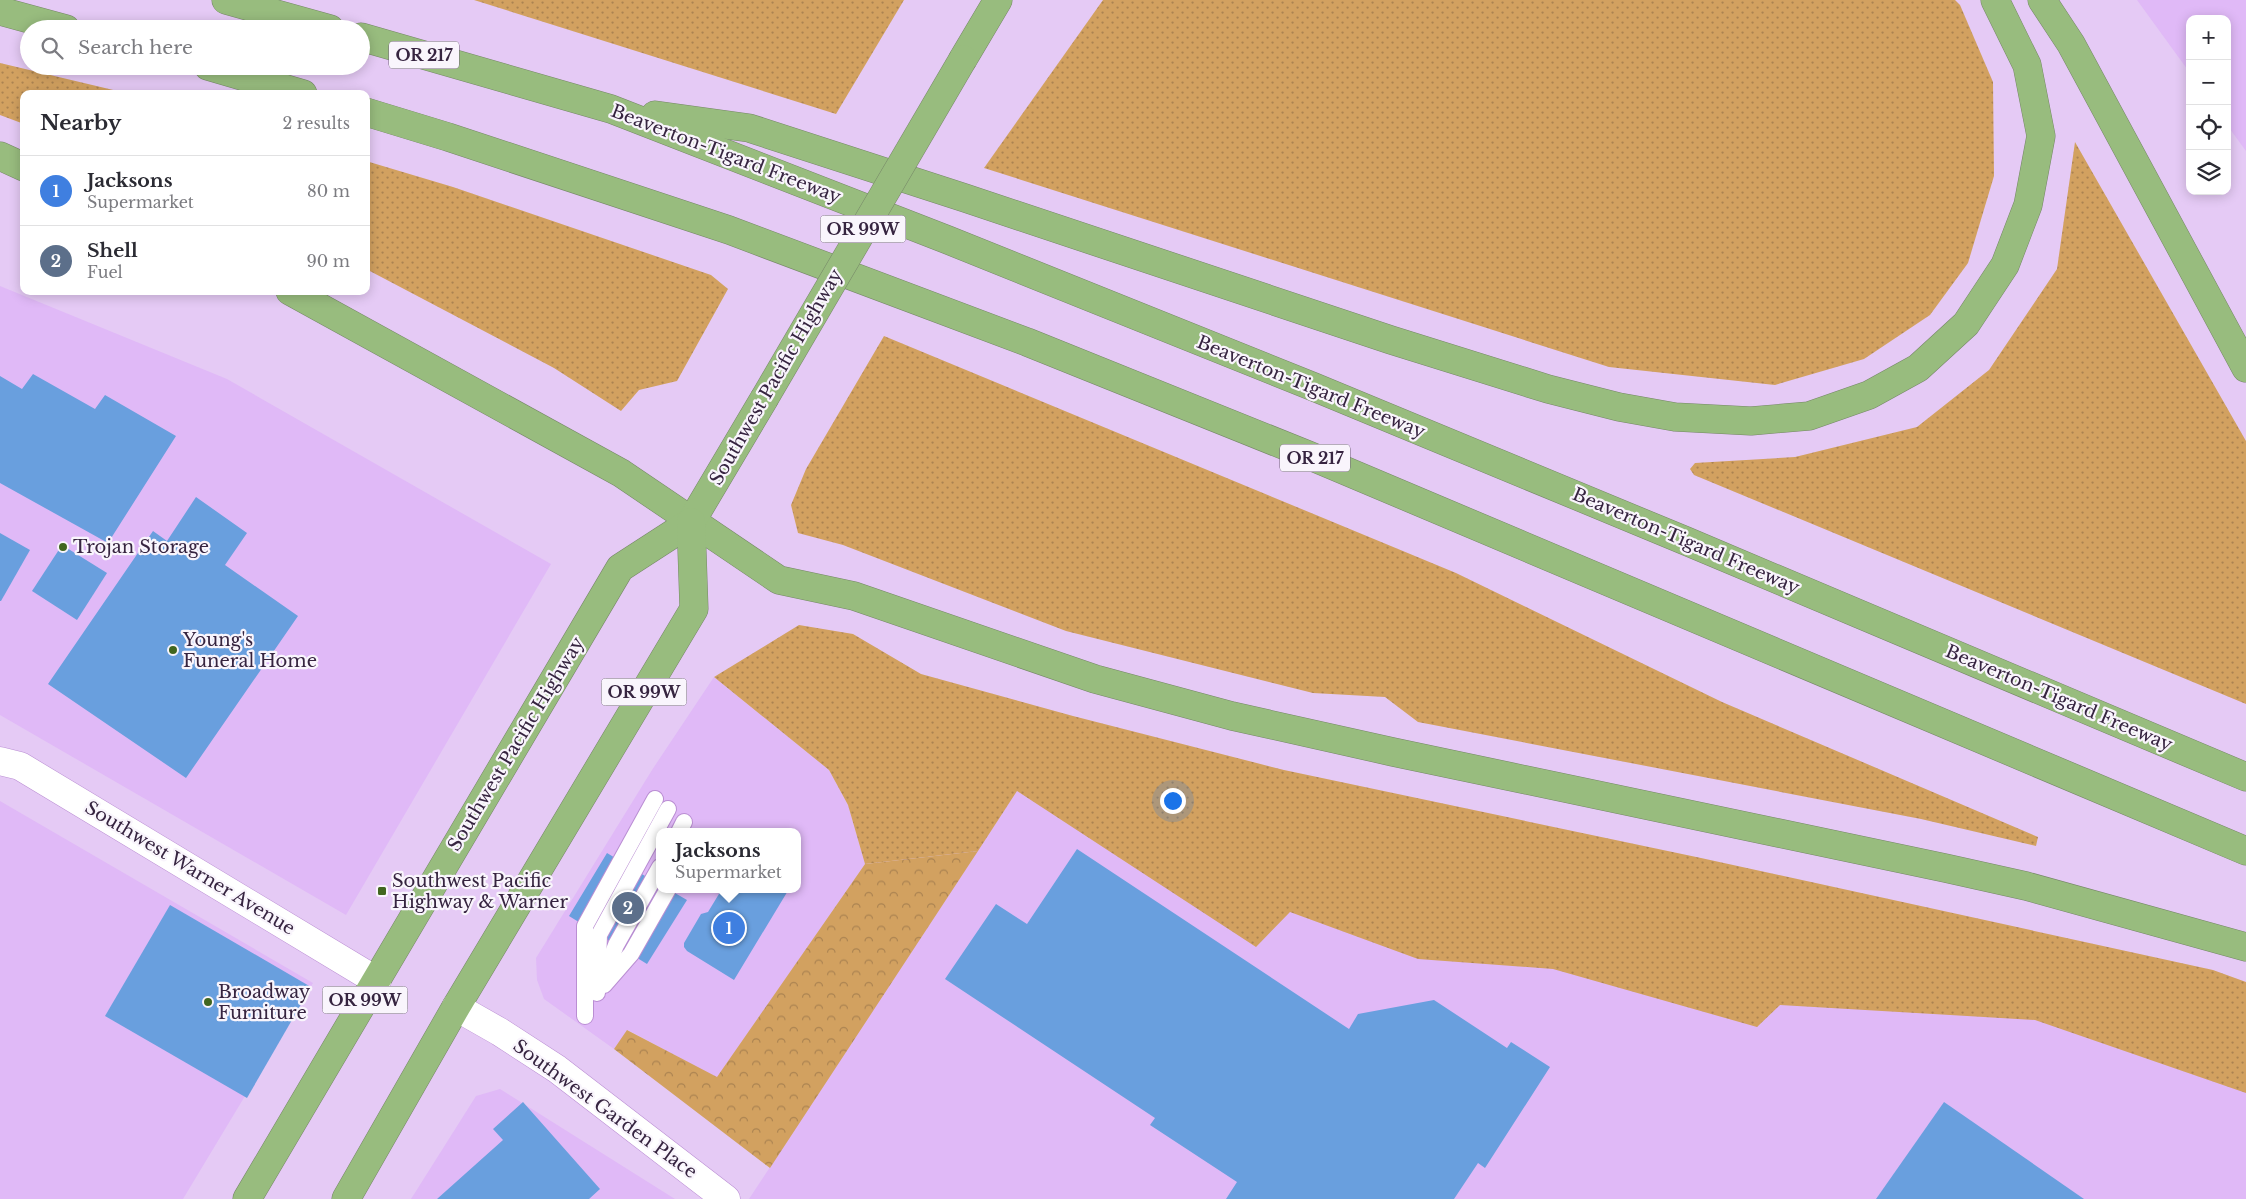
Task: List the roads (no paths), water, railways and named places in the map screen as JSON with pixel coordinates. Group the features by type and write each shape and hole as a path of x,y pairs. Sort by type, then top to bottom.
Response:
{"highway":[{"path":"226,0 298,20"},
{"name":"Southwest Pacific Highway","path":"247,1199 620,568 691,522 998,0"},
{"path":"611,109 749,128 1391,340 1548,389 1618,407 1675,417 1751,421 1809,416 1869,395 1918,368 1966,324 2005,265 2028,205 2041,136 2027,65 1995,0"},
{"path":"2042,0 2071,44 2246,368"},
{"path":"0,11 33,20"},
{"name":"Beaverton-Tigard Freeway","path":"370,41 611,109 948,240 1305,383 1686,540 2246,777"},
{"path":"239,75 289,90"},
{"name":"OR 217","path":"370,113 448,137 729,230 1027,342 1308,455 2246,851"},
{"path":"0,156 20,165"},
{"path":"297,295 621,473 779,580 854,596 1095,679 1232,716 2026,886 2246,947"},
{"name":"OR 99W","path":"346,1199 456,1007 694,609 691,522"}],"street":[{"name":"Southwest Warner Avenue","path":"0,761 20,766 377,981"},
{"name":"Southwest Garden Place","path":"456,1007 500,1032 557,1069 726,1199"}],"lane":[{"path":"585,1016 586,926 655,799"},
{"path":"658,828 668,809"},
{"path":"597,993 600,935 656,831"},
{"path":"597,993 616,945 656,874"},
{"path":"597,993 632,954 666,893"}],"place":[{"name":"Trojan Storage","path":"63,547"},
{"name":"Young's Funeral Home","path":"173,650"},
{"name":"Southwest Pacific Highway & Warner","path":"382,891"},
{"name":"Shell","path":"628,908"},
{"name":"Jacksons","path":"729,928"},
{"name":"Broadway Furniture","path":"208,1002"}]}
